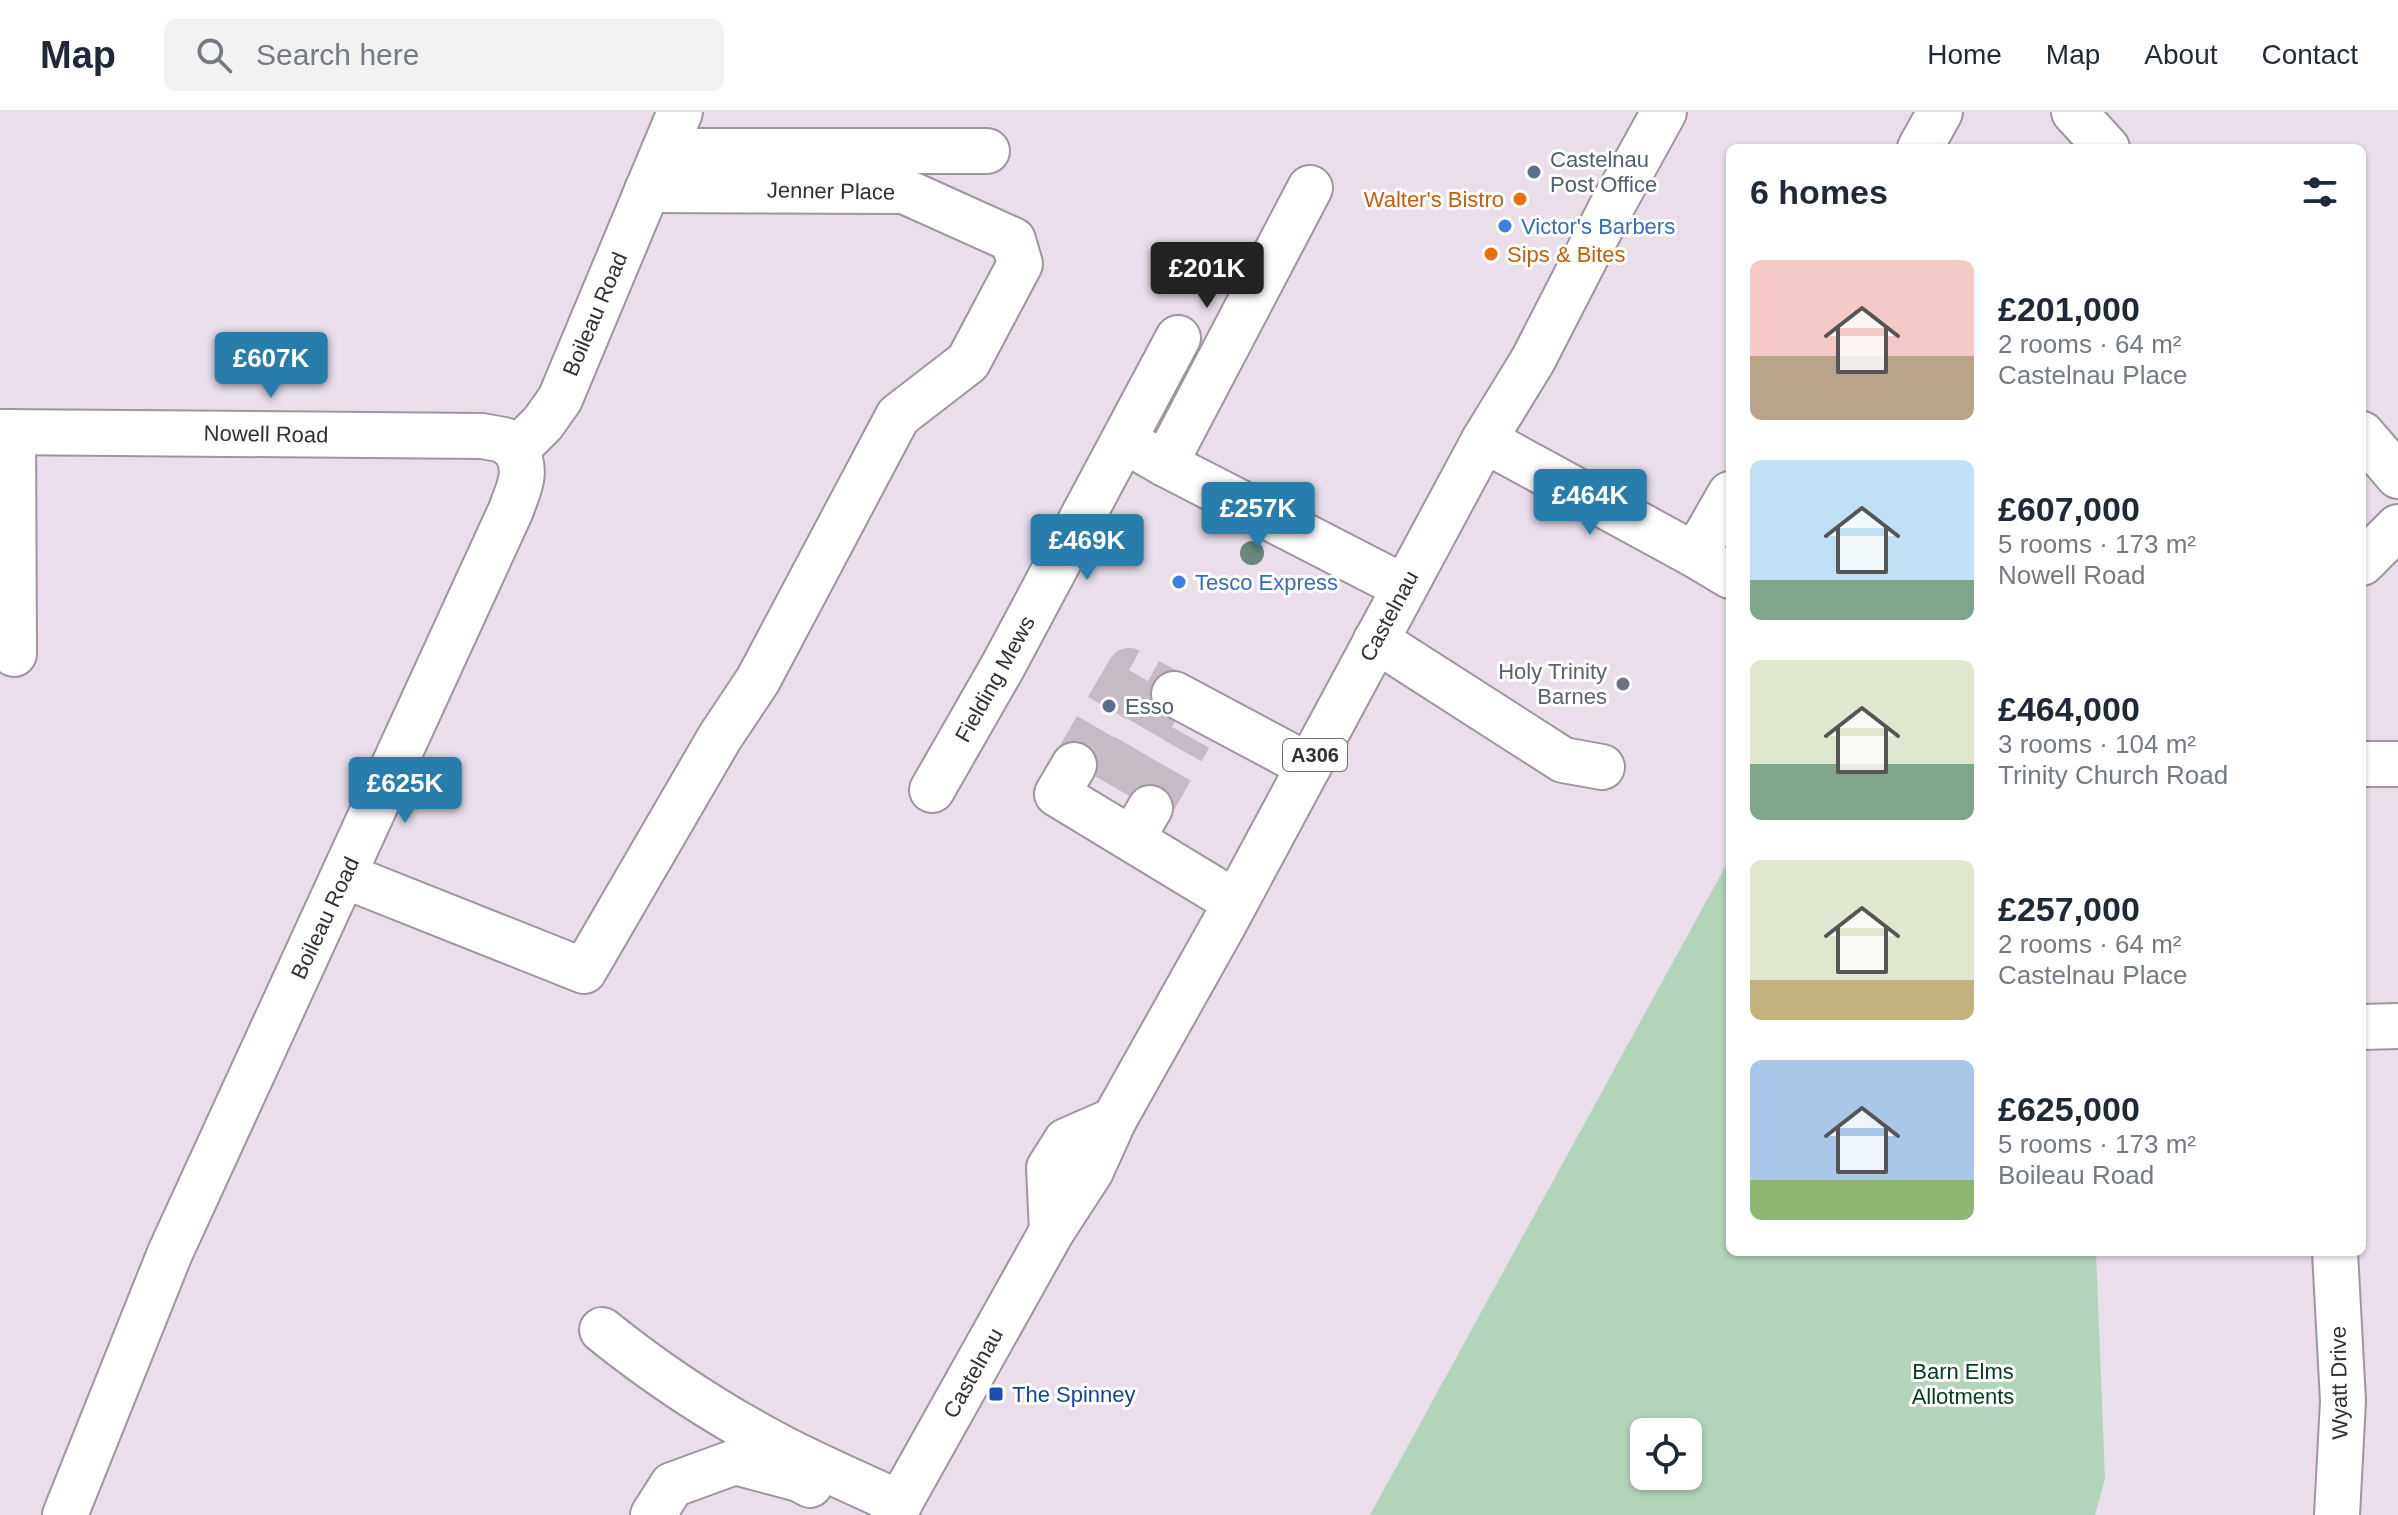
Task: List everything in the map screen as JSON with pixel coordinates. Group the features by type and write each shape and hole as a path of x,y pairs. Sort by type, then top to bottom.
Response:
{"street":[{"name":"Boileau Road","path":"65,1515 170,1253 511,510 522,471 522,462 516,450 543,423 560,399 680,112"},
{"name":"Castelnau","path":"896,1509 1052,1231 1049,1168 1066,1141 1114,1120 1484,440 1533,360 1664,112"},
{"path":"1922,144 1940,112"},
{"path":"2074,112 2103,144"},
{"path":"655,170 987,151"},
{"name":"Jenner Place","path":"345,876 584,971 720,737 758,680 898,416 968,362 1020,264 1013,240 904,191 655,170"},
{"path":"1310,188 1145,452 1404,587"},
{"name":"Fielding Mews","path":"932,790 1003,666 1145,452 1178,338"},
{"name":"Nowell Road","path":"14,654 7,432 482,436 504,440 516,450"},
{"path":"2366,439 2398,476"},
{"path":"1484,440 1713,565 1726,511"},
{"path":"2366,559 2398,527"},
{"path":"1376,640 1572,769"},
{"path":"1174,694 1205,728 1309,766"},
{"path":"2366,764 2398,764"},
{"path":"1074,765 1057,794 1103,801 1141,823 1235,902"},
{"path":"2366,1027 2398,1026"},
{"name":"Wyatt Drive","path":"2335,1256 2343,1401 2337,1515"},
{"path":"602,1330 679,1387 896,1509"},
{"path":"653,1515 672,1485 735,1462 799,1479 858,1515"}],"green space":[{"name":"Barn Elms Allotments","path":"1726,865 1726,1256 2096,1256 2105,1479 2095,1515 1370,1515"}],"tunnel":[{"path":"1074,765 1129,670 1174,694"},
{"path":"1112,786 1168,690"},
{"path":"1150,808 1190,737"}],"place":[{"name":"Castelnau Post Office","path":"1534,172"},
{"name":"Walter's Bistro","path":"1520,199"},
{"name":"Victor's Barbers","path":"1505,226"},
{"name":"Sips & Bites","path":"1491,254"},
{"name":"Tesco Express","path":"1179,582"},
{"name":"Holy Trinity Barnes","path":"1623,684"},
{"name":"Esso","path":"1109,706"},
{"name":"The Spinney","path":"996,1394"}]}
